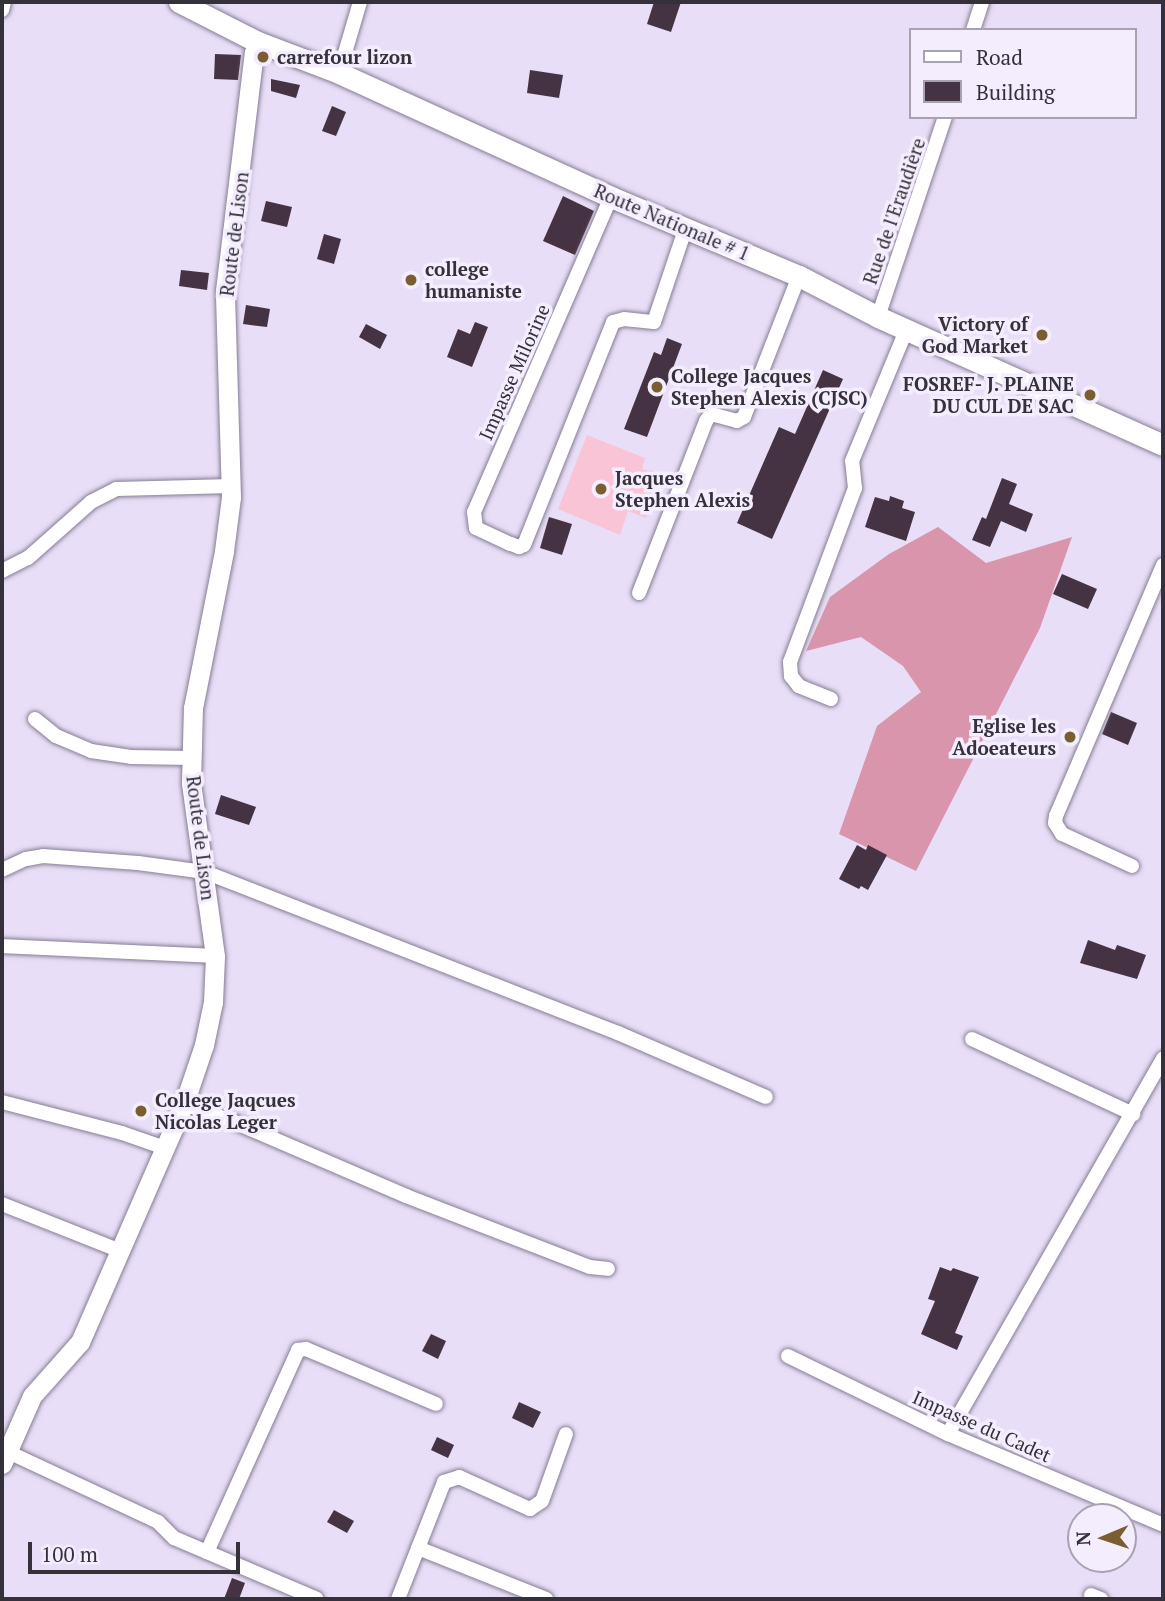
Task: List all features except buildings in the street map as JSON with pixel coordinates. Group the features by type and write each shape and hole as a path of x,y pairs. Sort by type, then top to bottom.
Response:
{"main road":[{"name":"Route Nationale # 1","path":"179,2 258,42 339,73 611,197 799,275 878,317 1163,445"}],"street":[{"path":"2,10 4,2"},
{"path":"339,73 360,2"},
{"path":"974,28 982,2"},
{"name":"Route de Lison","path":"4,1457 32,1396 80,1342 184,1104 204,1045 213,1002 215,956 191,783 192,708 224,551 232,486 225,291 258,42"},
{"name":"Rue de l'Eraudière","path":"878,317 945,119"},
{"name":"Impasse Milorine","path":"611,197 474,512 472,522 476,528 511,544 519,547 524,545 613,322 624,319 653,322 686,227"},
{"path":"639,593 706,421 711,414 737,421 744,417 799,275"},
{"path":"831,699 799,686 791,676 790,662 855,488 852,461 907,328"},
{"path":"2,571 28,558 91,502 116,489 232,486"},
{"path":"1132,866 1062,834 1055,823 1163,565"},
{"path":"35,719 56,736 91,751 131,757 192,758"},
{"path":"2,870 43,856 138,863 205,872 618,1033 766,1097"},
{"path":"2,946 215,956"},
{"path":"972,1040 1133,1114"},
{"path":"948,1434 1163,1058"},
{"path":"2,1102 121,1133 164,1148"},
{"path":"184,1104 232,1121 407,1196 590,1267 608,1269"},
{"path":"2,1204 121,1251"},
{"path":"206,1552 298,1350 306,1349 436,1404"},
{"name":"Impasse du Cadet","path":"788,1356 948,1434 1163,1525"},
{"path":"398,1599 444,1482 459,1477 530,1508 542,1501 566,1434"},
{"path":"4,1457 158,1522 174,1538 317,1599"},
{"path":"418,1548 546,1599"}],"shaded area":[{"name":"Jacques Stephen Alexis","path":"587,435 645,458 642,469 662,474 646,518 628,511 620,535 558,509"},
{"path":"938,527 986,563 1072,537 1040,628 916,871 839,834 877,726 921,692 903,666 861,637 806,651 830,597 889,554"}],"place":[{"name":"carrefour lizon","path":"263,57"},
{"name":"college humaniste","path":"411,280"},
{"name":"Victory of God Market","path":"1042,335"},
{"name":"College Jacques Stephen Alexis (CJSC)","path":"657,387"},
{"name":"FOSREF- J. PLAINE DU CUL DE SAC","path":"1090,395"},
{"name":"Jacques Stephen Alexis","path":"601,489"},
{"name":"Eglise les Adoeateurs","path":"1070,737"},
{"name":"College Jaqcues Nicolas Leger","path":"141,1111"}]}
